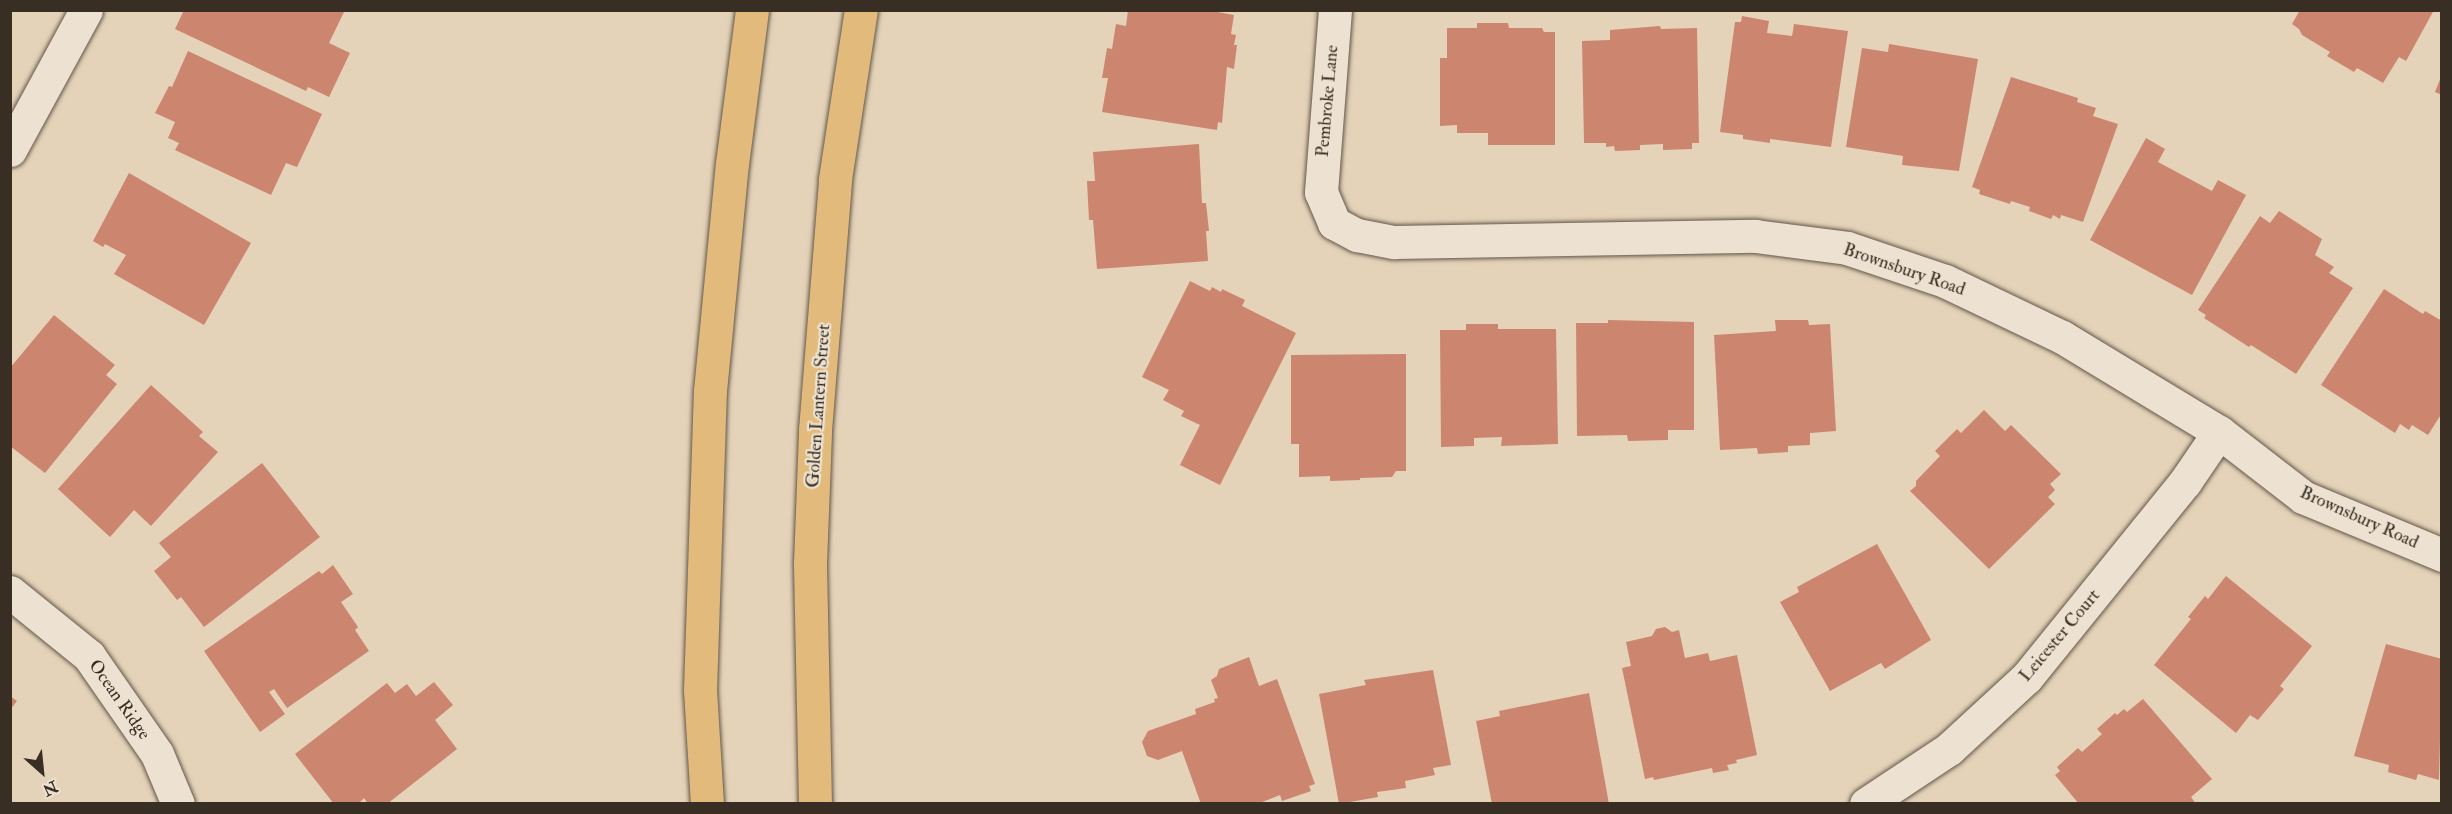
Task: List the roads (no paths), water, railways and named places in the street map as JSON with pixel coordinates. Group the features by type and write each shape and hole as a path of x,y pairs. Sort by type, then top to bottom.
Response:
{"main road":[{"path":"707,804 700,690 710,391 732,164 752,10"},
{"name":"Golden Lantern Street","path":"815,804 810,563 815,430 835,179 861,10"}],"street":[{"path":"10,150 86,10"},
{"name":"Pembroke Lane","path":"1321,192 1335,10"},
{"name":"Brownsbury Road","path":"1321,192 1334,222 1357,235 1394,242 1755,236 1847,248 1945,281 2062,337 2219,432 2303,497 2442,555"},
{"name":"Leicester Court","path":"1866,804 1948,749 2027,677 2185,482 2219,432"},
{"name":"Ocean Ridge","path":"10,592 89,656 157,754 178,804"}]}
